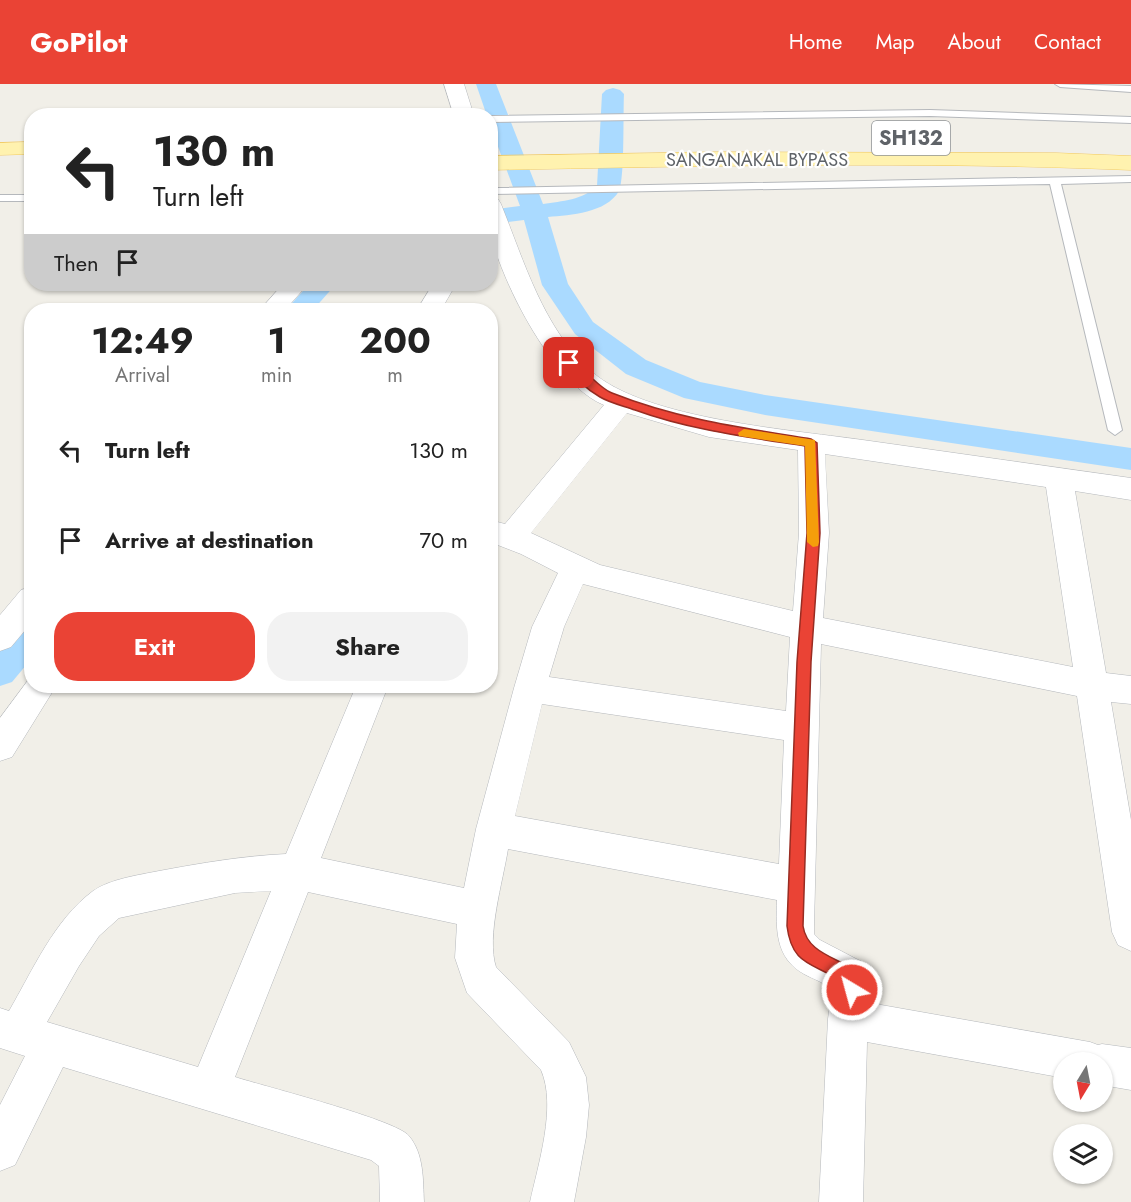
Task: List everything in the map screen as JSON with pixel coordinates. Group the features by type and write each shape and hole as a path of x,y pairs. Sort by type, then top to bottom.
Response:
{"main road":[{"path":"0,148 24,148"},
{"name":"SANGANAKAL BYPASS","path":"498,163 717,159 1056,160 1131,163"}],"street":[{"path":"454,84 462,108"},
{"path":"498,238 542,324 559,351 580,375 605,395 709,427 1131,489"},
{"path":"278,303 290,291"},
{"path":"622,401 501,534 596,576 808,628 1092,685 1131,690"},
{"path":"811,443 814,533 804,662 795,926 797,941 810,956 850,977 852,990 848,1019 841,1202"},
{"path":"1059,478 1131,932"},
{"path":"552,1202 565,1137 568,1105 565,1077 555,1056 481,979 474,958 474,934 494,829 530,688 548,627 575,568"},
{"path":"0,638 24,609"},
{"path":"530,688 803,728"},
{"path":"0,746 35,693"},
{"path":"209,1091 369,693"},
{"path":"494,829 796,885"},
{"path":"0,1150 24,1035 65,952 86,922 108,903 138,894 235,875 296,871 479,910"},
{"path":"848,1019 1053,1055"},
{"path":"24,1035 381,1142 394,1150 401,1166 402,1202"},
{"path":"1113,1066 1131,1069"}],"lane":[{"path":"1060,84 1131,89"},
{"path":"498,119 930,113 1131,120"},
{"path":"498,197 646,188 1131,179"},
{"path":"1055,181 1115,430"},
{"path":"0,198 24,198"}],"waterway":[{"path":"486,84 495,108"},
{"path":"534,212 574,207 599,198 609,188 613,94"},
{"path":"498,116 534,212"},
{"path":"498,216 534,212"},
{"path":"534,212 555,285 584,328 636,367 694,391 765,405 1131,459"},
{"path":"305,303 317,291"},
{"path":"0,671 24,642"}],"slow traffic":[{"path":"744,433 811,443 813,542"}],"route":[{"path":"569,363 605,395 652,412 709,427 811,443 814,533 804,662 795,926 797,941 810,956 850,977 852,990"}]}
